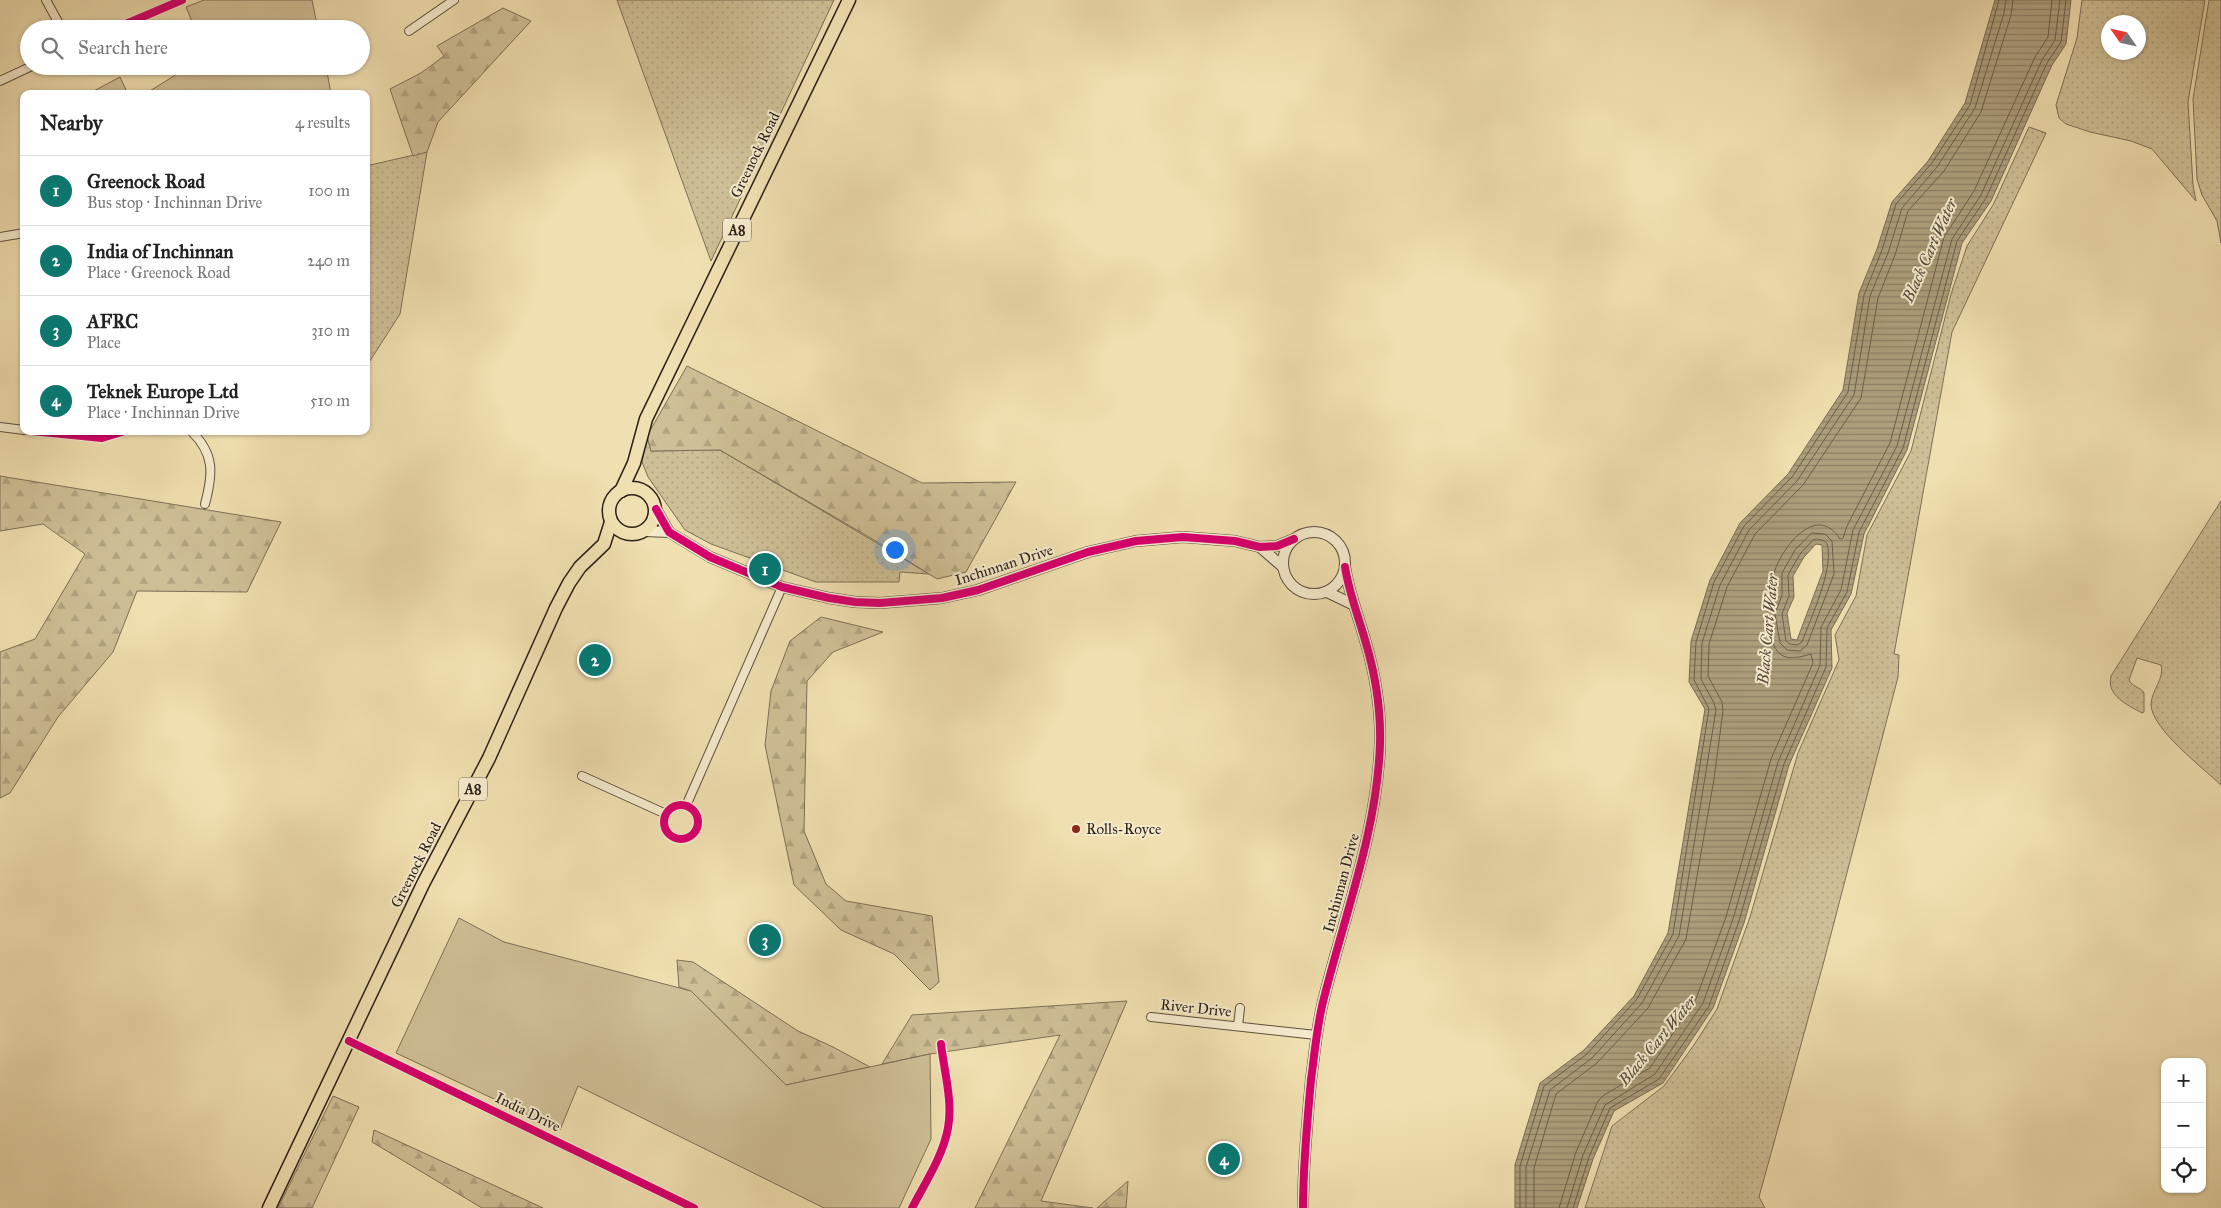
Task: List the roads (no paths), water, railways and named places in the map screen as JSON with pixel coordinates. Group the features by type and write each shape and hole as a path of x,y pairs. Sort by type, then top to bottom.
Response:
{"main road":[{"name":"Greenock Road","path":"621,491 634,463 652,404 848,0"},
{"path":"634,463 642,490"},
{"path":"621,491 630,488 642,490 650,496 656,509 653,521 645,531"},
{"name":"A8","path":"611,522 610,504 621,491"},
{"name":"Greenock Road","path":"269,1208 423,884 489,758 569,582 580,567 604,544 611,522"},
{"path":"611,522 617,529 630,535"},
{"name":"A8","path":"630,535 645,531"},
{"name":"Greenock Road","path":"604,544 616,542 630,535"}],"street":[{"path":"46,0 57,20"},
{"path":"135,20 182,0"},
{"path":"409,31 454,0"},
{"path":"0,81 20,72"},
{"path":"0,237 20,234"},
{"path":"0,427 20,430"},
{"path":"62,435 102,438 112,435"},
{"path":"194,435 205,448 211,468 211,483 205,504"},
{"name":"Inchinnan Drive","path":"656,509 670,532 710,557 782,587 855,602 880,603 918,600 978,590 1088,552 1136,541 1183,537 1235,541 1260,547 1277,546 1294,539"},
{"name":"Inchinnan Drive","path":"645,531 670,532"},
{"path":"1313,532 1324,533 1333,538 1345,556 1345,567 1342,577 1336,586 1327,592 1311,594 1301,592 1292,586 1286,577 1283,567 1283,557 1287,547 1294,539 1303,534 1313,532"},
{"name":"Inchinnan Drive","path":"1260,547 1283,567"},
{"name":"Inchinnan Drive","path":"1303,1208 1306,1131 1316,1035 1324,996 1366,846 1378,778 1379,721 1374,672 1352,604 1345,567"},
{"path":"686,806 782,587"},
{"path":"1327,592 1352,604"},
{"path":"582,776 666,814"},
{"path":"686,806 695,812 697,828 690,837 679,839 669,834 664,825 666,814 674,807 686,806"},
{"name":"River Drive","path":"1238,1026 1240,1008"},
{"name":"River Drive","path":"1150,1017 1316,1035"},
{"name":"India Drive","path":"349,1040 694,1208"},
{"path":"912,1208 941,1149 948,1128 950,1103 940,1044"}],"water":[{"name":"Black Cart Water","path":"1995,0 2071,0 2066,44 2052,65 1991,201 1962,243 1907,450 1864,534 1851,594 1831,630 1832,668 1789,765 1744,923 1713,1008 1663,1083 1614,1111 1593,1159 1577,1208 1515,1208 1515,1165 1540,1083 1584,1050 1634,996 1668,933 1705,709 1689,682 1691,641 1710,580 1740,523 1788,474 1843,390 1859,293 1877,249 1892,202 1928,161 1965,103","holes":["1816,544 1822,545 1823,571 1797,640 1791,639 1787,613 1794,597 1793,576 1804,557"]}],"place":[{"name":"Greenock Road","path":"765,569"},
{"name":"India of Inchinnan","path":"595,660"},
{"name":"Rolls-Royce","path":"1076,829"},
{"name":"AFRC","path":"765,940"},
{"name":"Teknek Europe Ltd","path":"1224,1159"}]}
